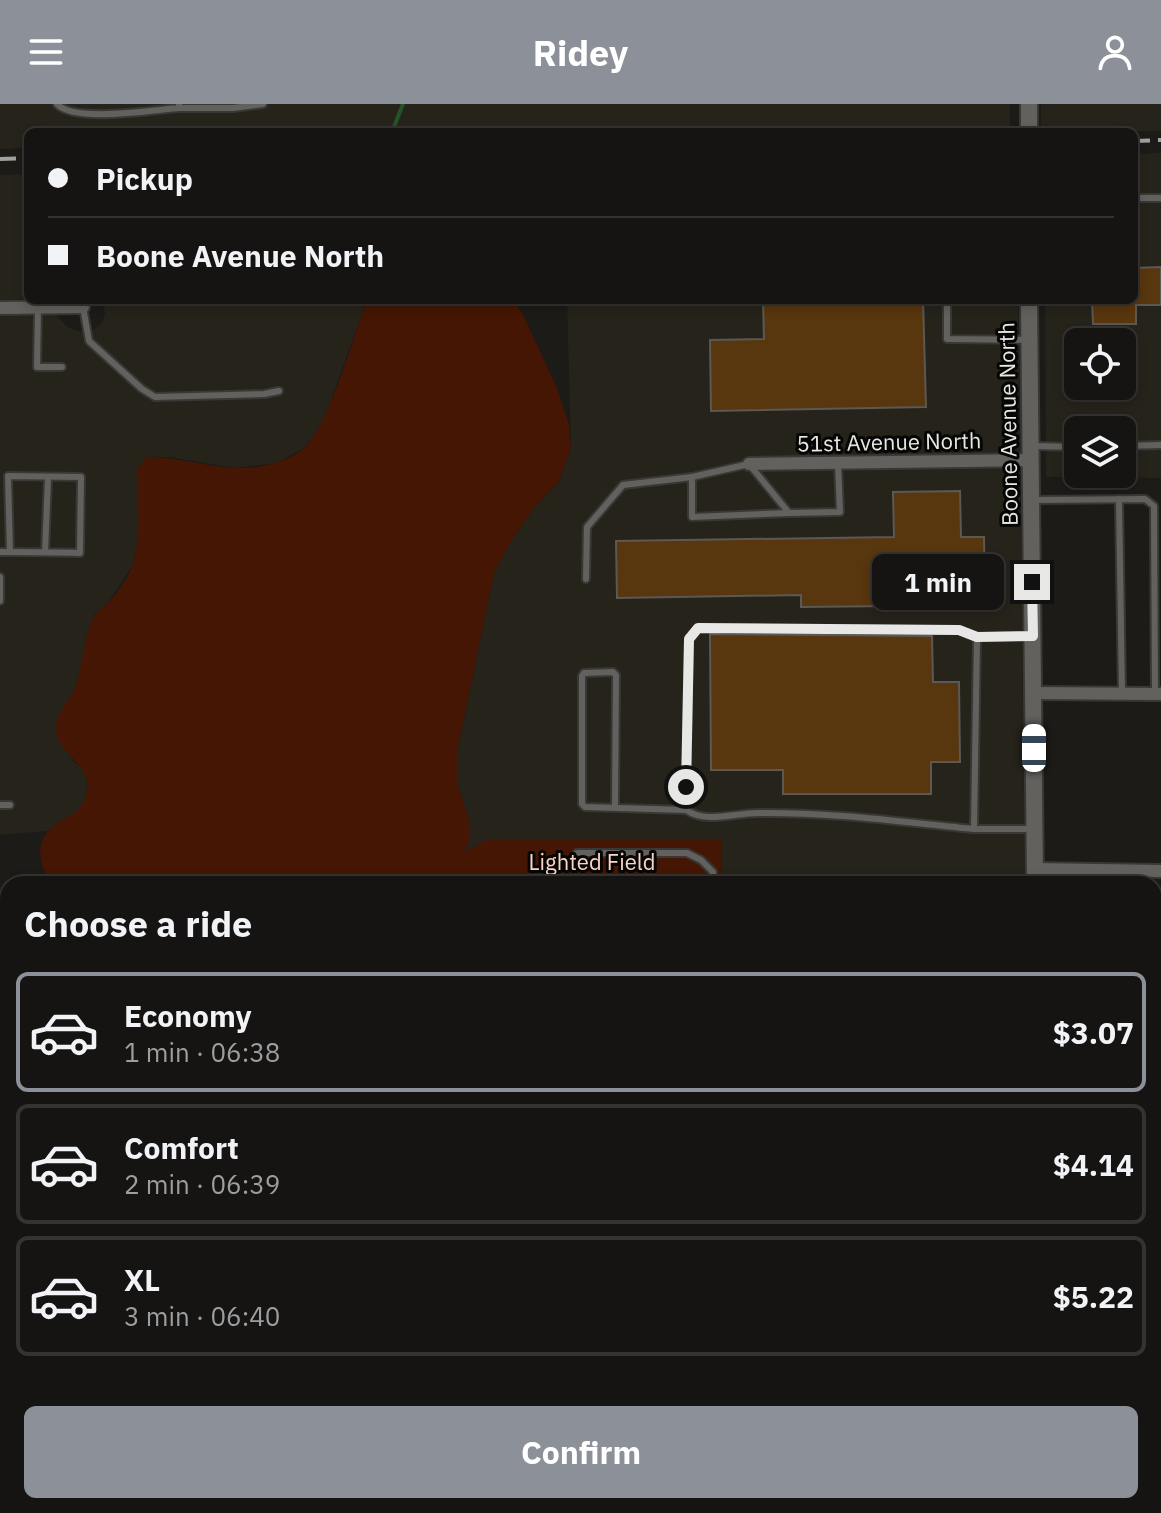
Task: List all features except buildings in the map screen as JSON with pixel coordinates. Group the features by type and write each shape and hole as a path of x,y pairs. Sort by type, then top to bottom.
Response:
{"street":[{"path":"1029,104 1029,128"},
{"path":"0,308 73,304"},
{"name":"Boone Avenue North","path":"1029,304 1035,876"},
{"name":"51st Avenue North","path":"749,464 838,463 1030,453"},
{"path":"1033,693 1158,694"},
{"path":"1035,876 1161,871"}],"lane":[{"path":"57,104 61,109 84,114 179,106 233,108 263,104"},
{"path":"1138,198 1161,198"},
{"path":"85,304 89,341 155,397 279,391"},
{"path":"947,304 947,339 1029,340"},
{"path":"38,307 37,367 62,367"},
{"path":"1136,446 1161,445"},
{"path":"1030,453 1064,449"},
{"path":"692,477 692,517 840,512 838,463"},
{"path":"586,579 587,527 623,485 692,477 749,464 789,513"},
{"path":"0,552 80,553 81,477 4,476 10,552"},
{"path":"45,552 48,478"},
{"path":"1119,499 1122,694"},
{"path":"1031,500 1145,499 1154,506 1158,694"},
{"path":"0,577 0,601"},
{"path":"686,810 689,639 698,628 959,630 977,637 1033,636"},
{"path":"974,829 977,637"},
{"path":"615,807 616,675 613,672 584,673 582,804 585,807 686,810 697,818 755,813 842,815 974,829 1035,829"},
{"path":"0,805 10,805"},
{"path":"577,853 687,853 701,860 713,876"}],"shaded area":[{"path":"0,104 1010,104 1010,128 24,128 24,148 0,149"},
{"path":"1041,104 1161,104 1161,131 1138,131 1138,128 1041,128"},
{"path":"1161,153 1161,478 1136,478 1136,416 1064,416 1064,477 1046,477 1045,304 1138,304 1138,154"},
{"path":"24,174 24,299 0,300 0,175"},
{"path":"104,304 366,304 322,425 304,448 277,463 235,468 170,457 148,457 138,468 140,528 134,563 108,603 95,614 76,685 58,716 72,760 85,771 88,786 84,803 73,816 47,831 0,835 0,314 50,314 78,331 93,330 102,323"},
{"path":"567,304 1018,304 1025,876 722,876 721,839 462,853 470,840 470,823 458,786 458,747 494,573 533,509 559,481 571,448"}],"green space":[{"name":"Lighted Field","path":"366,304 516,304 557,388 569,425 571,448 559,481 533,509 494,573 458,747 458,786 470,823 470,840 463,852 489,839 721,839 722,876 47,876 40,856 45,835 81,806 87,791 83,772 58,739 58,717 76,685 92,620 121,588 132,565 138,537 138,468 147,457 243,468 289,458 313,437 340,378"}],"waterway":[{"path":"394,128 403,104"}],"railway":[{"path":"1138,141 1161,140"},
{"path":"0,159 24,158"}],"route":[{"path":"686,787 689,639 698,628 959,630 977,637 1033,636 1032,582"}]}
